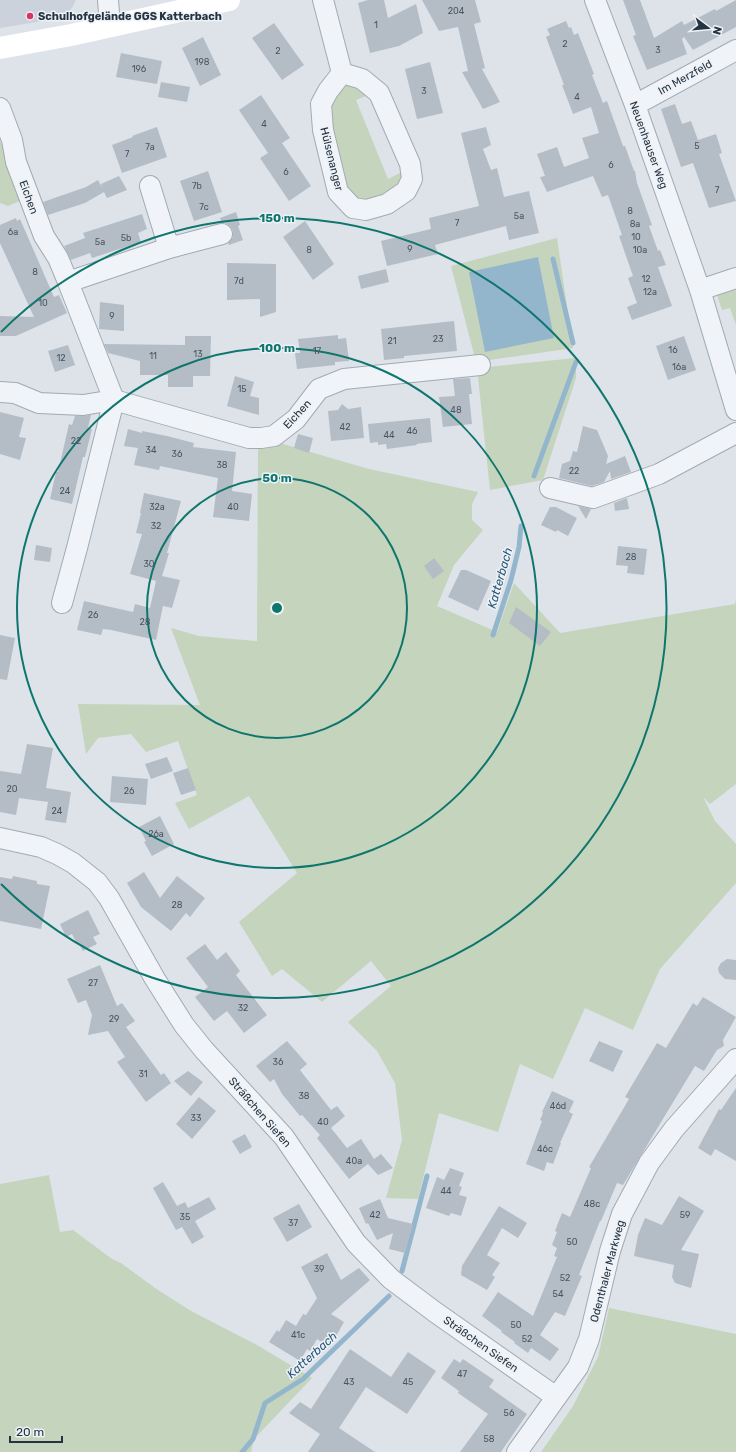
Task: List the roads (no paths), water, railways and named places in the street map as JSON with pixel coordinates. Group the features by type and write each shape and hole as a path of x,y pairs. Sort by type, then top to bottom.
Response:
{"main road":[{"path":"0,48 71,35 230,0"}],"street":[{"path":"108,0 110,26"},
{"path":"323,0 342,73"},
{"name":"Neuenhauser Weg","path":"595,0 635,105 700,290 736,410"},
{"name":"Im Merzfeld","path":"635,105 736,50"},
{"name":"Hülsenanger","path":"342,73 362,79 378,93 410,164 412,179 406,191 387,204 366,210 353,208 338,192 323,130 321,104 328,90 342,73"},
{"name":"Eichen","path":"0,108 12,140 16,162 44,236 58,258 114,400"},
{"path":"150,186 169,248"},
{"path":"68,282 169,248 222,234"},
{"path":"700,290 736,278"},
{"name":"Eichen","path":"0,392 15,393 39,403 83,405 114,400 248,438 261,438 274,436 284,429 296,418 319,389 344,379 480,365"},
{"path":"62,603 78,548 114,400"},
{"path":"550,488 593,498 659,474 736,433"},
{"name":"Sträßchen Siefen","path":"0,838 41,847 57,854 73,863 97,882 109,898 155,979 184,1025 204,1050 284,1137 356,1243 391,1279 435,1312 556,1397"},
{"name":"Odenthaler Markweg","path":"517,1452 578,1366 589,1340 610,1251 622,1214 649,1163 666,1140 736,1059"}],"water":[{"path":"538,257 554,338 485,352 469,272"}],"waterway":[{"name":"Katterbach","path":"553,259 573,343"},
{"name":"Katterbach","path":"534,476 576,362"},
{"name":"Katterbach","path":"493,635 511,580 519,547 521,526"},
{"name":"Katterbach","path":"402,1271 427,1176"},
{"name":"Katterbach","path":"242,1452 253,1439 265,1403 303,1379 389,1296"}],"place":[{"name":"Schulhofgelände GGS Katterbach","path":"30,16"}]}
